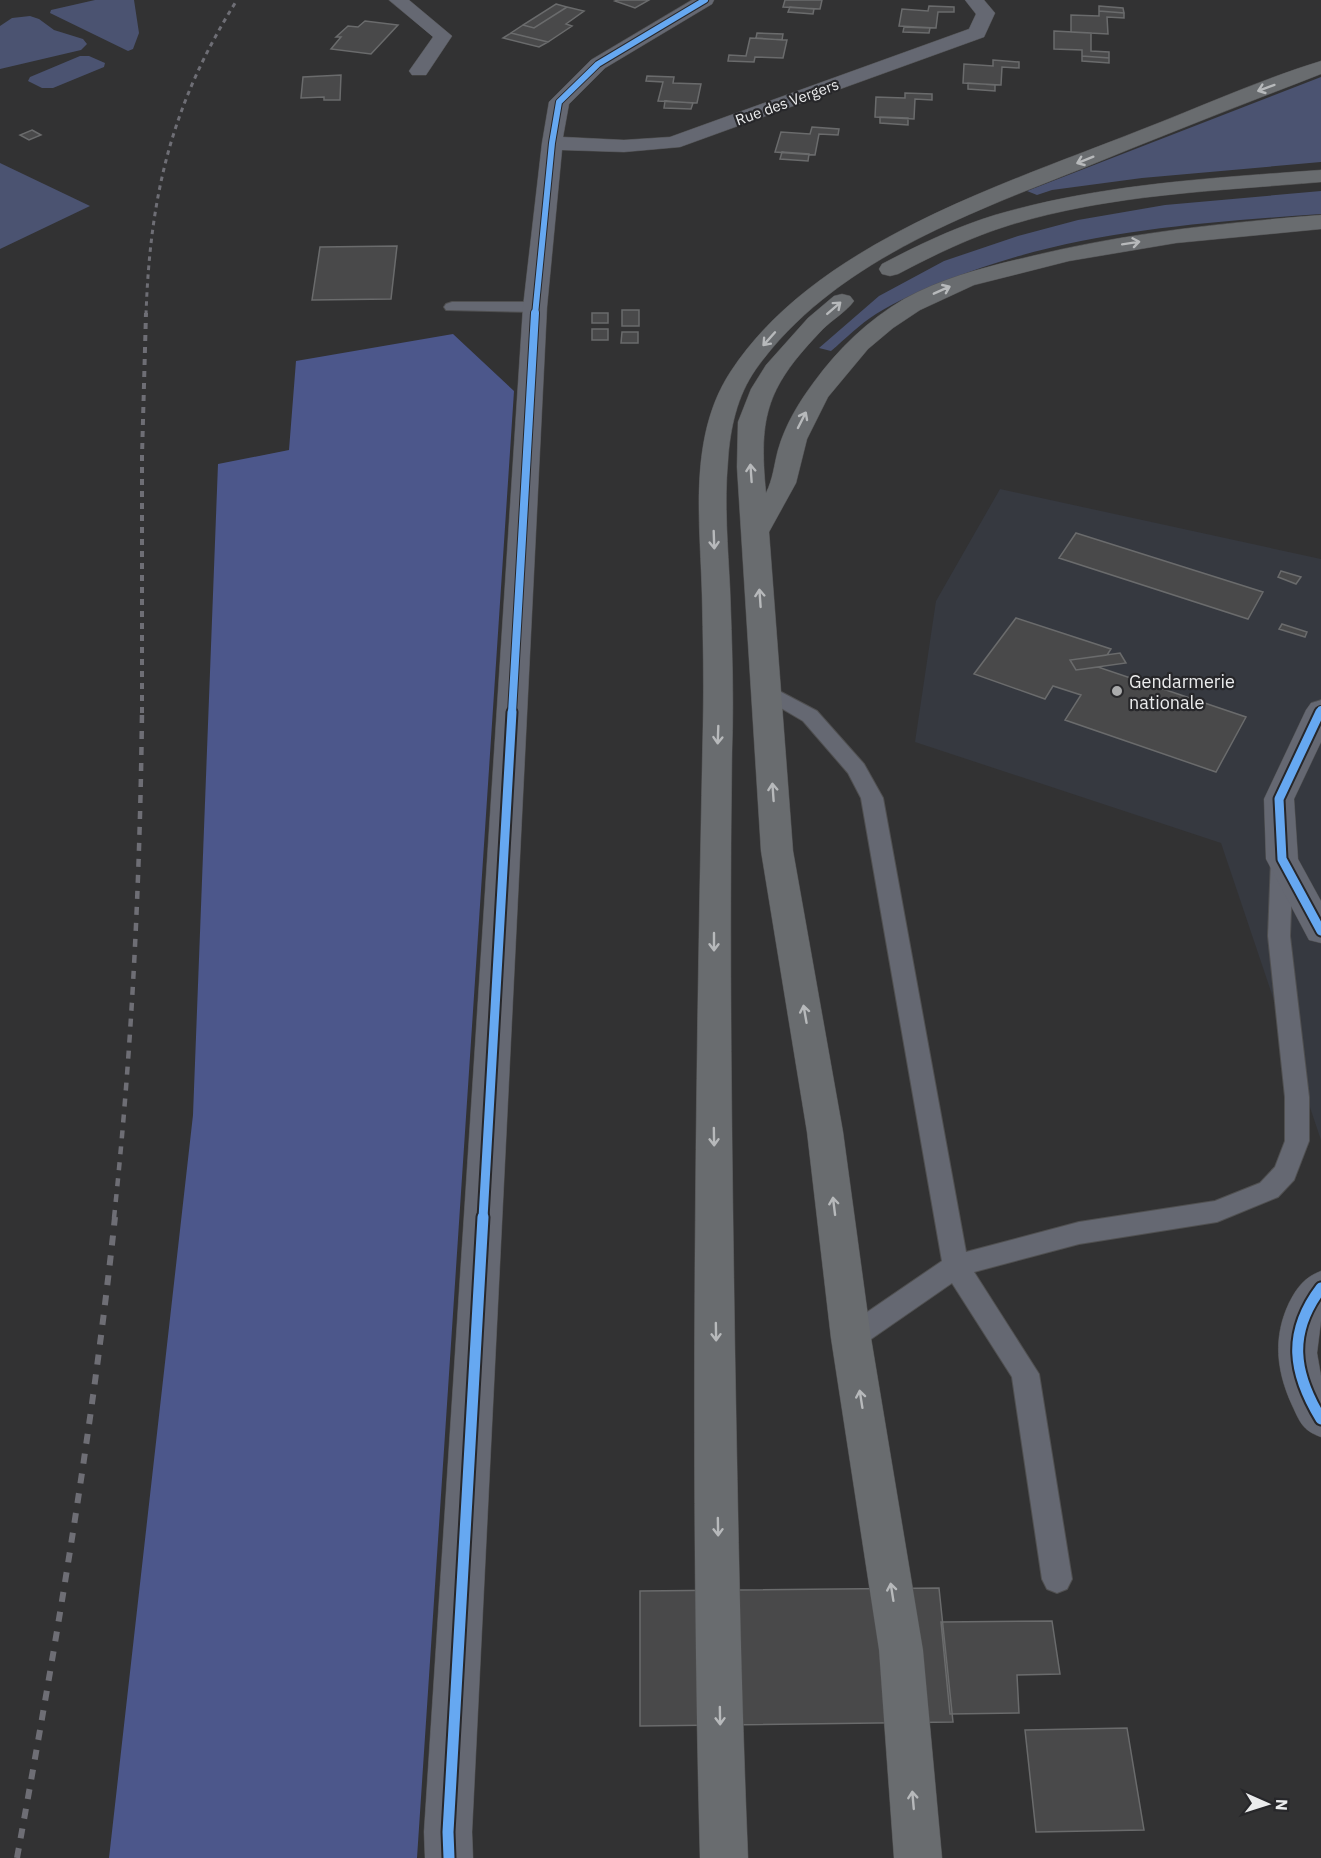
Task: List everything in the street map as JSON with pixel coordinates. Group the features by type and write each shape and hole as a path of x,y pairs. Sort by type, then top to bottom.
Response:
{"highway":[{"path":"724,1858 713,1127 714,883 720,686 713,500 717,444 722,415 734,384 750,361 813,295 844,273 924,226 1321,66"},
{"path":"844,273 1024,204 1132,184 1321,167"},
{"path":"918,1858 901,1650 851,1338 825,1132 777,851 750,467 751,422 763,389 778,365 816,323 839,303 887,270 949,240 1002,221 1069,204 1180,188 1321,176"},
{"path":"756,532 786,477 790,451 800,424 828,379 867,337 893,316 926,297 981,275 1073,252 1196,232 1321,222"}],"street":[{"path":"398,0 443,36 419,71"},
{"path":"448,1845 535,307 552,142 560,102 598,64 705,0"},
{"name":"Rue des Vergers","path":"552,142 624,146 673,143 977,33 986,13 974,0"},
{"path":"1321,710 1279,800 1282,859 1321,931"},
{"path":"1321,1287 1305,1310 1296,1338 1298,1370 1310,1403 1321,1419"}],"lane":[{"path":"452,307 535,307"},
{"path":"766,690 810,716 858,769 872,798 956,1266 1025,1374 1057,1579"},
{"path":"851,1338 956,1266 1079,1233 1217,1211 1269,1190 1285,1173 1297,1141 1297,1097 1279,936 1282,859"}],"shaded area":[{"path":"95,0 134,0 139,33 133,49 128,51 50,13 51,10"},
{"path":"30,16 39,19 54,30 83,39 87,44 81,50 0,69 0,26 12,18"},
{"path":"80,56 89,56 105,63 104,67 53,88 42,88 28,81 30,77"},
{"path":"1321,77 1321,162 1142,178 1052,190 1037,195 1027,191"},
{"path":"0,163 90,206 0,249"},
{"path":"1321,191 1321,214 1226,221 1130,232 1037,251 991,264 893,304 864,322 831,351 819,348 879,296 944,261 1018,236 1078,220 1165,205"},
{"path":"453,334 514,391 417,1858 109,1858 193,1115 218,464 289,450 296,361"},
{"path":"1000,489 1321,559 1321,1140 1221,843 915,742 936,601"}],"building":[{"path":"649,0 635,8 615,1"},
{"path":"785,0 822,0 820,9 783,7"},
{"path":"556,4 567,7 534,28 523,25"},
{"path":"929,6 954,7 954,12 938,12 936,28 899,26 902,9 928,11"},
{"path":"1099,6 1123,8 1124,13 1099,11"},
{"path":"567,7 584,11 566,24 572,26 548,42 511,33 523,25 534,28"},
{"path":"790,7 814,9 813,14 788,12"},
{"path":"1099,11 1124,13 1124,18 1107,17 1108,34 1071,32 1071,15 1099,16"},
{"path":"365,21 398,25 371,54 331,49 341,37 336,37 348,26 358,27"},
{"path":"904,27 930,28 929,33 903,32"},
{"path":"1054,31 1091,33 1091,51 1109,52 1109,58 1082,56 1082,50 1054,49"},
{"path":"511,33 548,42 539,47 503,38"},
{"path":"757,33 783,34 782,40 756,38"},
{"path":"750,38 787,40 783,58 755,57 754,62 728,61 729,55 746,56"},
{"path":"1082,56 1109,58 1109,63 1082,61"},
{"path":"993,60 1019,62 1019,68 1002,67 1001,85 963,83 964,64 993,66"},
{"path":"341,75 340,100 324,100 324,97 301,98 303,77"},
{"path":"647,76 674,77 673,83 701,84 697,103 658,101 663,82 646,81"},
{"path":"968,83 995,85 995,91 968,89"},
{"path":"905,93 932,94 932,100 915,99 914,119 875,117 876,97 905,98"},
{"path":"665,101 693,103 691,109 664,108"},
{"path":"880,117 908,118 908,125 880,123"},
{"path":"812,127 839,129 838,135 819,134 815,155 775,152 781,132 810,134"},
{"path":"32,130 41,135 29,140 20,135"},
{"path":"782,152 809,154 808,161 780,159"},
{"path":"397,246 391,299 312,300 320,247"},
{"path":"622,310 639,310 639,326 622,326"},
{"path":"592,313 608,313 608,323 592,323"},
{"path":"592,329 608,329 608,340 592,340"},
{"path":"622,332 638,332 638,343 621,343"},
{"path":"1076,533 1263,592 1248,619 1059,558"},
{"path":"1281,571 1301,577 1296,584 1278,577"},
{"name":"Gendarmerie nationale","path":"1016,618 1111,649 1107,655 1070,660 1076,670 1098,667 1246,717 1216,772 1065,720 1081,695 1053,686 1045,699 974,674"},
{"path":"1282,624 1307,632 1305,637 1279,629"},
{"path":"1120,653 1126,663 1076,670 1070,660"},
{"path":"939,1588 953,1722 640,1726 640,1591"},
{"path":"1052,1621 1060,1674 1017,1675 1019,1713 950,1714 941,1622"},
{"path":"1127,1728 1144,1830 1036,1832 1025,1730"}],"railway":[{"path":"146,315 153,229 159,189 169,151 196,76 237,0"},
{"path":"142,712 142,456 146,313"},
{"path":"114,1218 126,1092 134,965 142,712"},
{"path":"17,1858 72,1538 106,1298 115,1217"}],"cycle path":[{"path":"449,1858 448,1832 535,307 552,143 559,102 598,64 705,0"},
{"path":"1321,710 1279,799 1282,859 1321,931"},
{"path":"1321,1288 1305,1311 1297,1339 1302,1381 1321,1419"}],"place":[{"name":"Gendarmerie nationale","path":"1117,691"}]}
